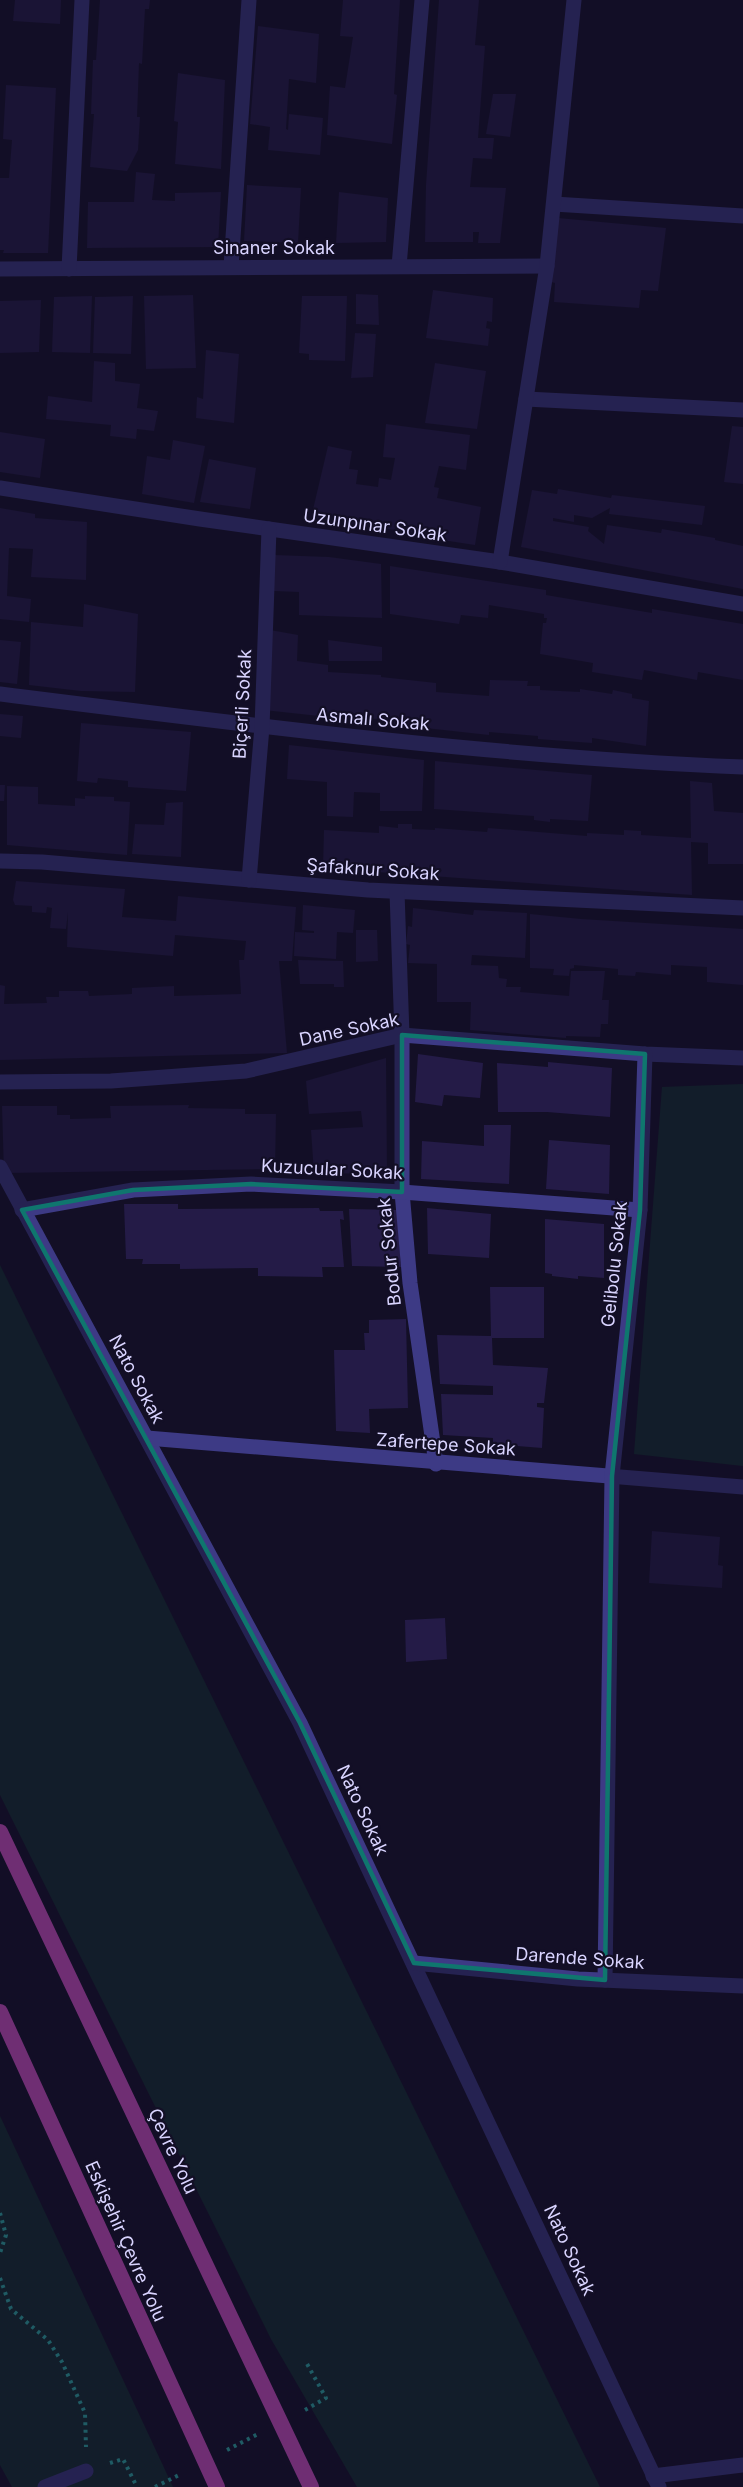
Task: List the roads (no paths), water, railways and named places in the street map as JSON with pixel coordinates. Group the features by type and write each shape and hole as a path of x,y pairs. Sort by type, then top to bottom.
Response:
{"highway":[{"name":"Çevre Yolu","path":"0,1832 311,2487"},
{"name":"Eskişehir Çevre Yolu","path":"0,2012 216,2487"}],"street":[{"path":"69,269 82,0"},
{"path":"231,267 249,0"},
{"path":"399,266 422,0"},
{"path":"500,562 548,266 574,0"},
{"path":"554,204 743,216"},
{"name":"Sinaner Sokak","path":"0,269 548,266"},
{"path":"526,399 743,410"},
{"name":"Uzunpınar Sokak","path":"0,488 500,562 743,604"},
{"name":"Biçerli Sokak","path":"249,880 262,727 269,529"},
{"name":"Asmalı Sokak","path":"0,694 262,727 646,763 743,767"},
{"name":"Şafaknur Sokak","path":"0,861 42,862 397,892 743,908"},
{"name":"Bodur Sokak","path":"397,892 402,1035 402,1192 411,1283 436,1464"},
{"name":"Dane Sokak","path":"0,1082 111,1081 246,1071 402,1035 645,1054 743,1058"},
{"name":"Gelibolu Sokak","path":"605,1980 612,1476 640,1210 645,1054"},
{"name":"Nato Sokak","path":"0,1167 300,1723 656,2481"},
{"name":"Kuzucular Sokak","path":"22,1210 134,1190 251,1184 402,1192 640,1210"},
{"name":"Zafertepe Sokak","path":"147,1438 436,1464 743,1487"},
{"name":"Darende Sokak","path":"414,1963 605,1980 743,1986"},
{"path":"656,2481 743,2465"},
{"path":"45,2487 86,2471"}]}
